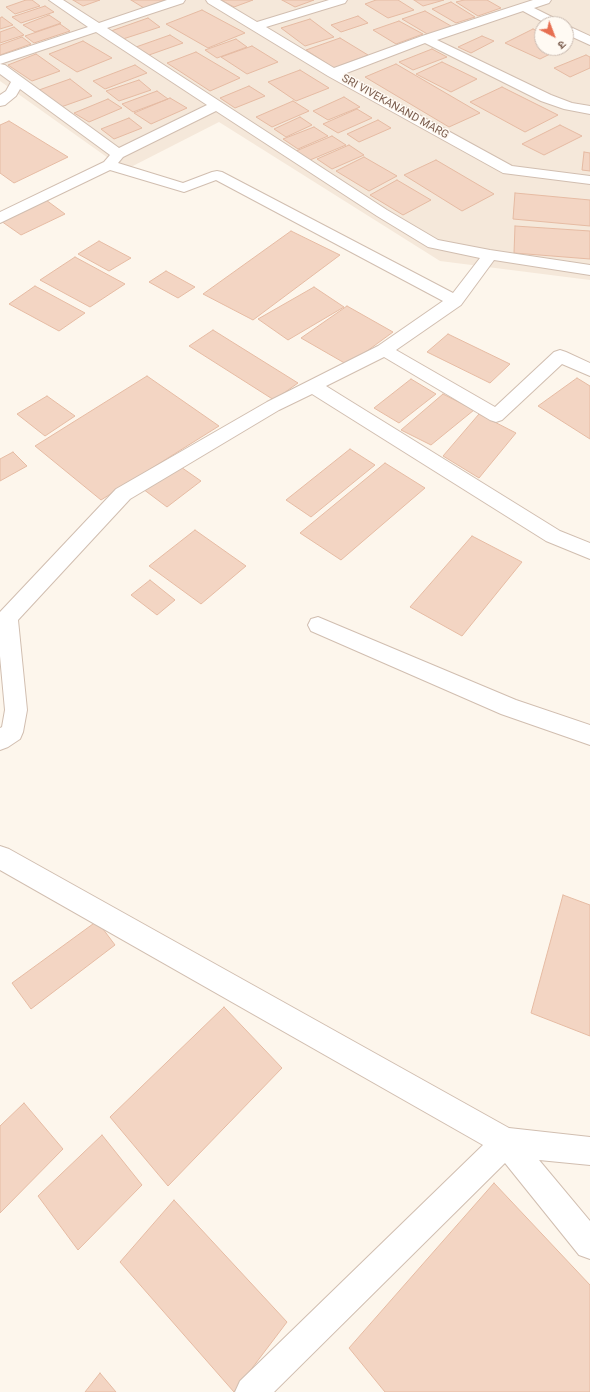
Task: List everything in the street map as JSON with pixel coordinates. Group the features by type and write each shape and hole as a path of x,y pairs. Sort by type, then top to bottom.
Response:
{"street":[{"path":"55,0 382,213 434,244 490,256 590,270"},
{"path":"0,60 179,0"},
{"name":"SRI VIVEKANAND MARG","path":"212,0 258,26 333,73 508,170 590,180"},
{"path":"258,26 341,0"},
{"path":"333,73 426,39 545,0"},
{"path":"524,7 541,16"},
{"path":"574,33 590,41"},
{"path":"426,39 546,98 569,106 590,110"},
{"path":"0,68 10,87 113,159 184,188 217,175 455,300"},
{"path":"0,102 10,87"},
{"path":"0,218 216,106"},
{"path":"0,740 12,732 16,710 7,618 123,494 273,406 314,387 384,350 455,300 490,256"},
{"path":"384,350 496,416 560,356 590,370"},
{"path":"314,387 553,536 590,551"},
{"path":"318,625 509,707 590,735"},
{"path":"0,857 506,1142 590,1244"},
{"path":"506,1142 590,1151"},
{"path":"251,1392 506,1142"}],"shaded area":[{"path":"0,0 590,0 590,280 440,261 219,122 125,170 0,81"}],"building":[{"path":"26,0 32,0 40,6 15,14 6,7"},
{"path":"73,0 100,0 83,6"},
{"path":"131,0 165,0 144,8"},
{"path":"221,0 253,0 234,7"},
{"path":"282,0 314,0 295,7"},
{"path":"376,0 398,0 414,10 388,18 365,4"},
{"path":"414,0 444,0 423,6"},
{"path":"464,0 487,0 501,8 478,16 456,2"},
{"path":"451,2 475,17 456,23 432,9"},
{"path":"45,6 54,12 21,23 12,17"},
{"path":"202,10 245,33 208,48 166,24"},
{"path":"425,11 451,26 429,35 402,19"},
{"path":"49,15 61,23 35,32 23,25"},
{"path":"358,16 368,23 341,32 331,25"},
{"path":"2,17 13,25 0,29 0,18"},
{"path":"148,18 160,27 123,39 111,31"},
{"path":"310,19 334,37 305,46 281,28"},
{"path":"399,21 423,34 396,44 373,30"},
{"path":"60,24 70,31 34,43 25,36"},
{"path":"14,27 24,35 0,43 0,32"},
{"path":"533,29 534,56 546,56 540,59 505,43"},
{"path":"170,35 183,43 149,55 136,47"},
{"path":"482,36 494,41 471,53 458,47"},
{"path":"22,37 31,44 0,55 0,45"},
{"path":"340,38 368,55 334,68 306,50"},
{"path":"236,39 247,47 217,58 205,50"},
{"path":"83,41 112,58 77,72 49,54"},
{"path":"252,46 278,62 247,74 221,57"},
{"path":"432,49 447,57 413,70 399,62"},
{"path":"196,52 240,78 210,91 167,63"},
{"path":"36,54 60,71 32,81 8,65"},
{"path":"586,55 590,57 590,68 570,77 554,68"},
{"path":"442,62 477,79 451,92 416,74"},
{"path":"396,64 480,113 449,127 365,77"},
{"path":"135,65 147,73 105,89 93,81"},
{"path":"300,70 329,88 296,101 268,82"},
{"path":"70,79 92,96 61,107 39,90"},
{"path":"139,80 151,90 119,101 106,91"},
{"path":"249,86 265,96 235,108 220,98"},
{"path":"502,87 558,115 525,132 470,102"},
{"path":"157,91 168,99 133,112 122,104"},
{"path":"344,97 360,107 328,120 313,111"},
{"path":"170,98 187,108 151,124 134,113"},
{"path":"108,99 122,108 89,122 74,113"},
{"path":"293,101 309,111 272,127 256,117"},
{"path":"357,109 372,118 338,133 323,124"},
{"path":"300,117 312,125 286,137 274,129"},
{"path":"129,118 142,128 114,139 101,129"},
{"path":"378,120 391,128 359,142 347,134"},
{"path":"9,121 68,157 14,183 0,173 0,125"},
{"path":"560,125 582,136 544,155 522,144"},
{"path":"314,127 328,136 298,149 283,139"},
{"path":"332,136 346,145 310,160 296,151"},
{"path":"349,145 364,155 332,169 317,159"},
{"path":"584,152 590,153 590,171 582,170"},
{"path":"364,157 397,176 369,191 336,171"},
{"path":"436,160 494,194 462,211 404,175"},
{"path":"397,180 431,200 403,215 370,195"},
{"path":"515,193 590,200 590,226 513,219"},
{"path":"46,200 65,214 21,235 1,221"},
{"path":"515,226 590,231 590,259 514,253"},
{"path":"291,231 340,255 253,320 203,294"},
{"path":"99,241 131,258 109,271 78,254"},
{"path":"75,257 125,284 90,307 40,280"},
{"path":"166,271 195,287 178,298 149,282"},
{"path":"35,286 85,313 59,331 9,304"},
{"path":"314,287 344,307 288,340 258,319"},
{"path":"347,306 393,332 348,365 301,338"},
{"path":"213,330 298,383 274,400 189,346"},
{"path":"448,334 510,364 490,383 427,352"},
{"path":"147,376 219,426 101,500 35,446"},
{"path":"577,378 590,386 590,439 538,406"},
{"path":"411,379 436,394 399,423 374,408"},
{"path":"443,394 474,410 431,445 401,430"},
{"path":"47,396 75,416 45,436 17,414"},
{"path":"479,414 516,433 479,478 443,456"},
{"path":"350,449 375,465 311,517 286,500"},
{"path":"13,452 27,466 0,481 0,459"},
{"path":"385,463 425,488 341,560 300,533"},
{"path":"178,465 201,481 167,507 143,489"},
{"path":"195,530 246,566 201,604 149,566"},
{"path":"472,536 522,562 462,636 410,607"},
{"path":"150,580 175,600 157,615 131,595"},
{"path":"563,895 590,905 590,1036 531,1013"},
{"path":"97,921 115,945 31,1009 12,983"},
{"path":"224,1007 282,1068 168,1186 110,1117"},
{"path":"24,1103 63,1149 0,1213 0,1126"},
{"path":"102,1135 142,1185 78,1250 38,1196"},
{"path":"494,1183 590,1285 590,1392 385,1392 349,1348"},
{"path":"174,1200 287,1322 234,1392 120,1262"},
{"path":"100,1373 116,1392 85,1392"}]}
